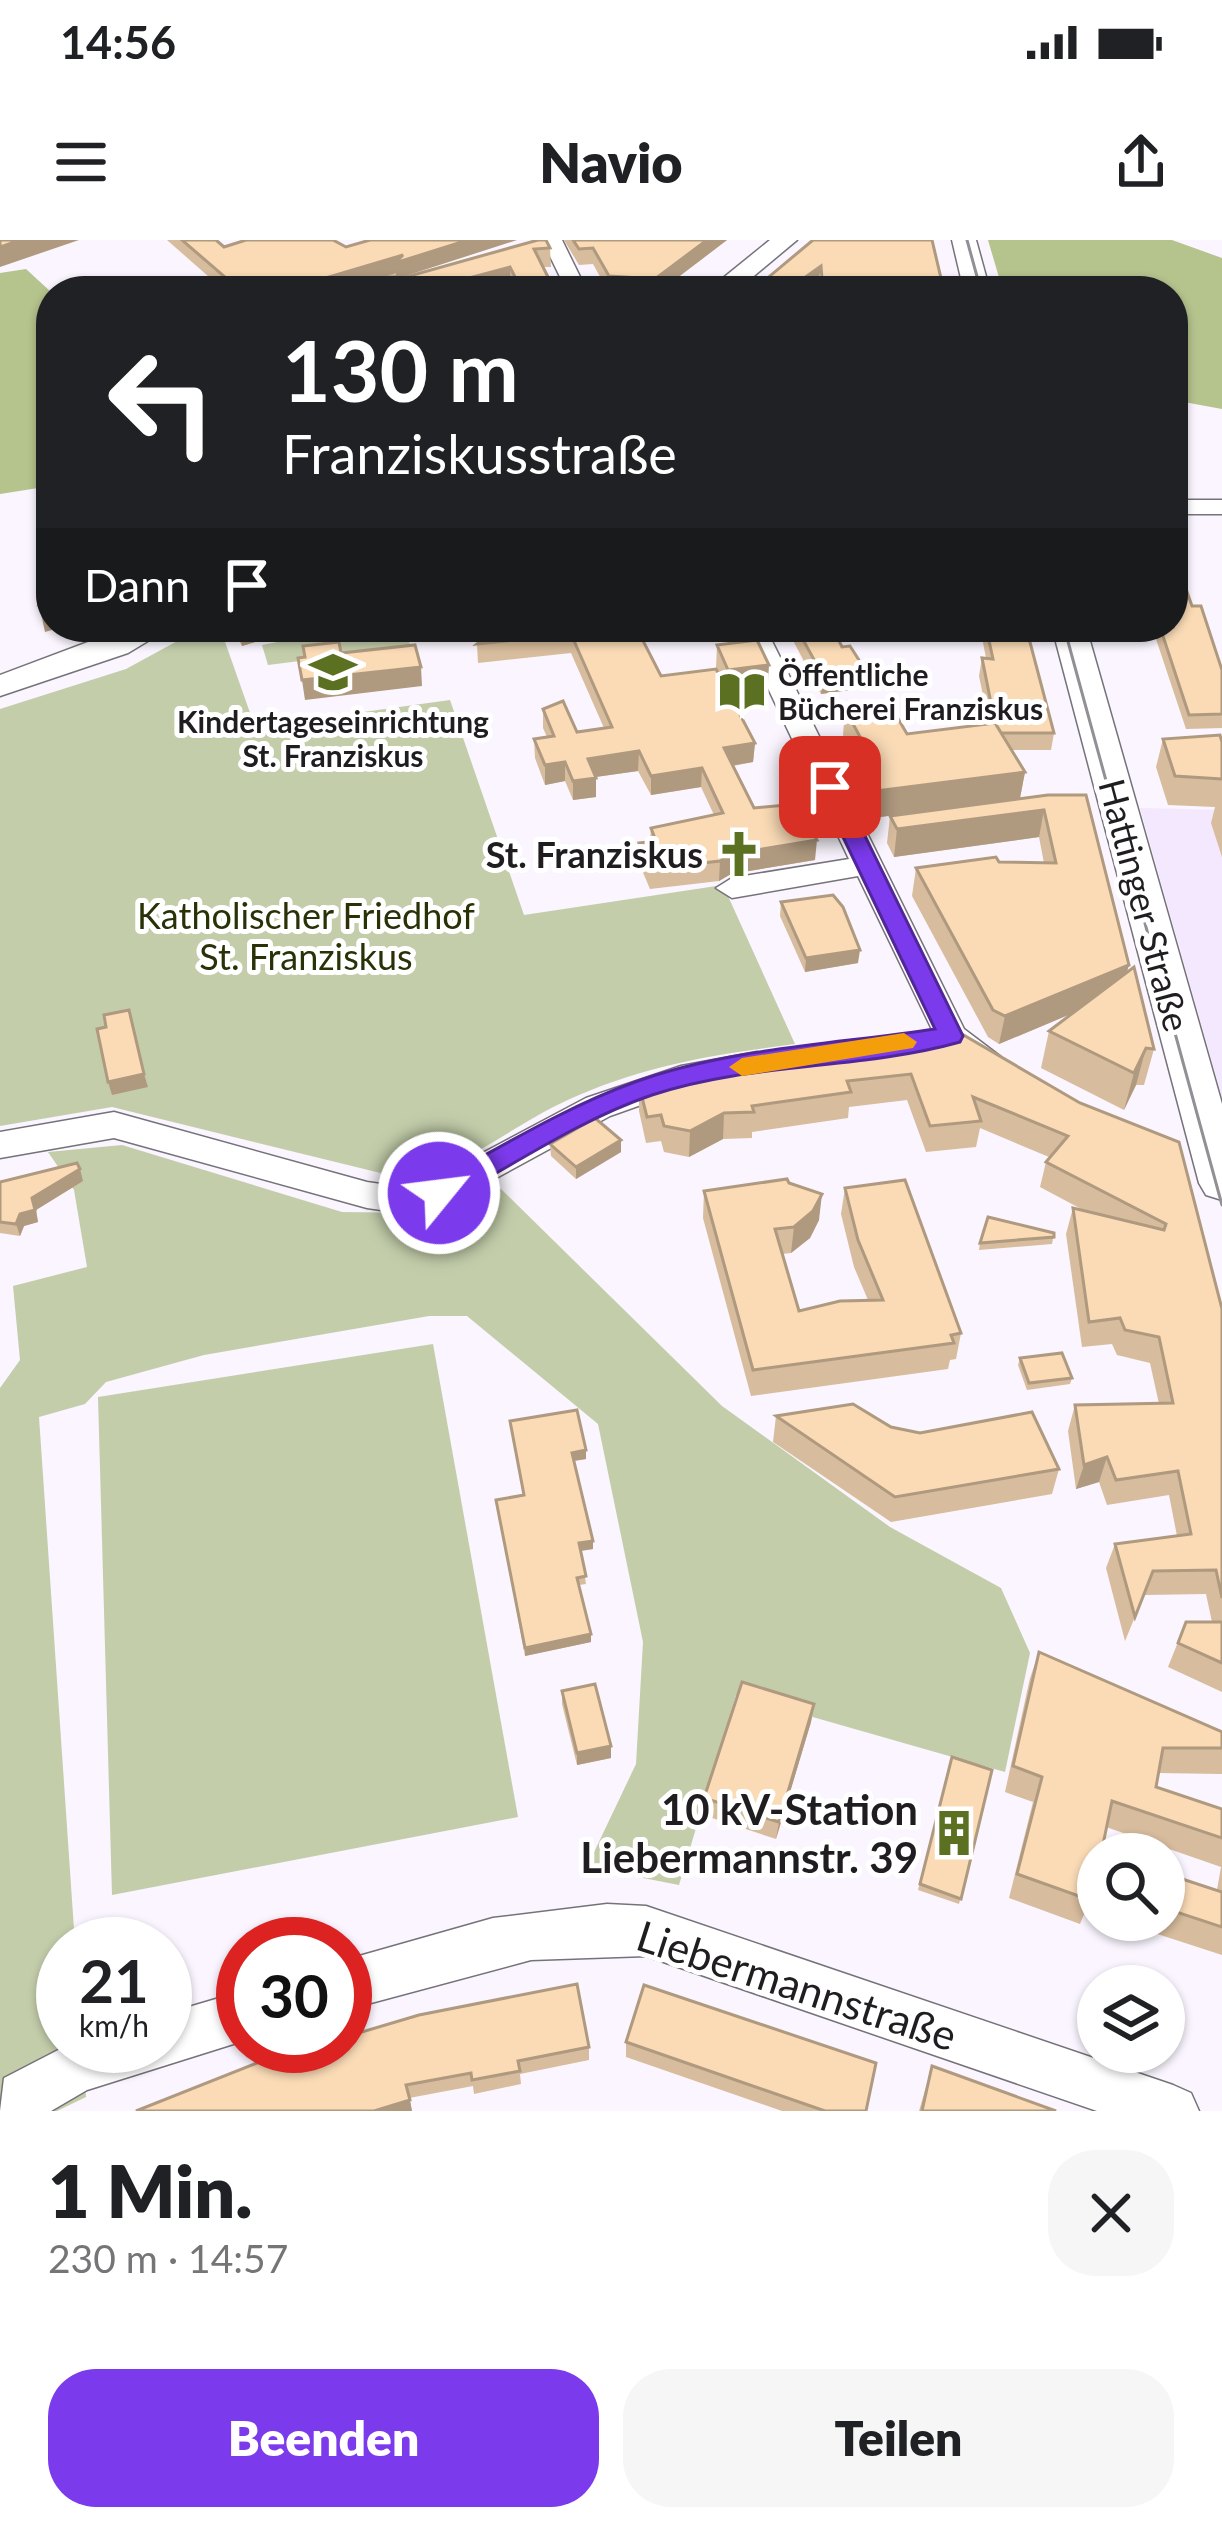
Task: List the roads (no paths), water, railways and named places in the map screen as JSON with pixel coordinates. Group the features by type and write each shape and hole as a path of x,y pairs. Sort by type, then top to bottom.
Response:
{"main road":[{"path":"739,276 784,240"},
{"path":"964,240 973,276"},
{"path":"0,686 121,642"},
{"name":"Hattinger Straße","path":"1072,642 1102,804 1203,1159"}],"street":[{"path":"529,248 553,242 570,276"},
{"path":"1188,507 1222,507"},
{"path":"760,642 865,832 869,865 951,1036 1011,1074"},
{"path":"733,888 869,865"},
{"path":"914,1040 951,1036"},
{"path":"0,1145 114,1125 367,1195 410,1201 439,1193 598,1106 648,1087 790,1066"},
{"name":"Liebermannstraße","path":"372,1977 492,1940 612,1927 646,1931 1173,2111"},
{"path":"25,2111 22,2096 65,2073"}],"tram line":[{"path":"967,240 977,276"},
{"path":"1068,642 1222,1205"}],"place":[{"name":"Kindertageseinrichtung St. Franziskus","path":"333,672"},
{"name":"Öffentliche Bücherei Franziskus","path":"742,691"},
{"name":"St. Franziskus","path":"739,854"},
{"name":"10 kV-Station Liebermannstr. 39","path":"954,1833"}],"park label":[{"name":"Katholischer Friedhof St. Franziskus","path":"306,936"}]}
